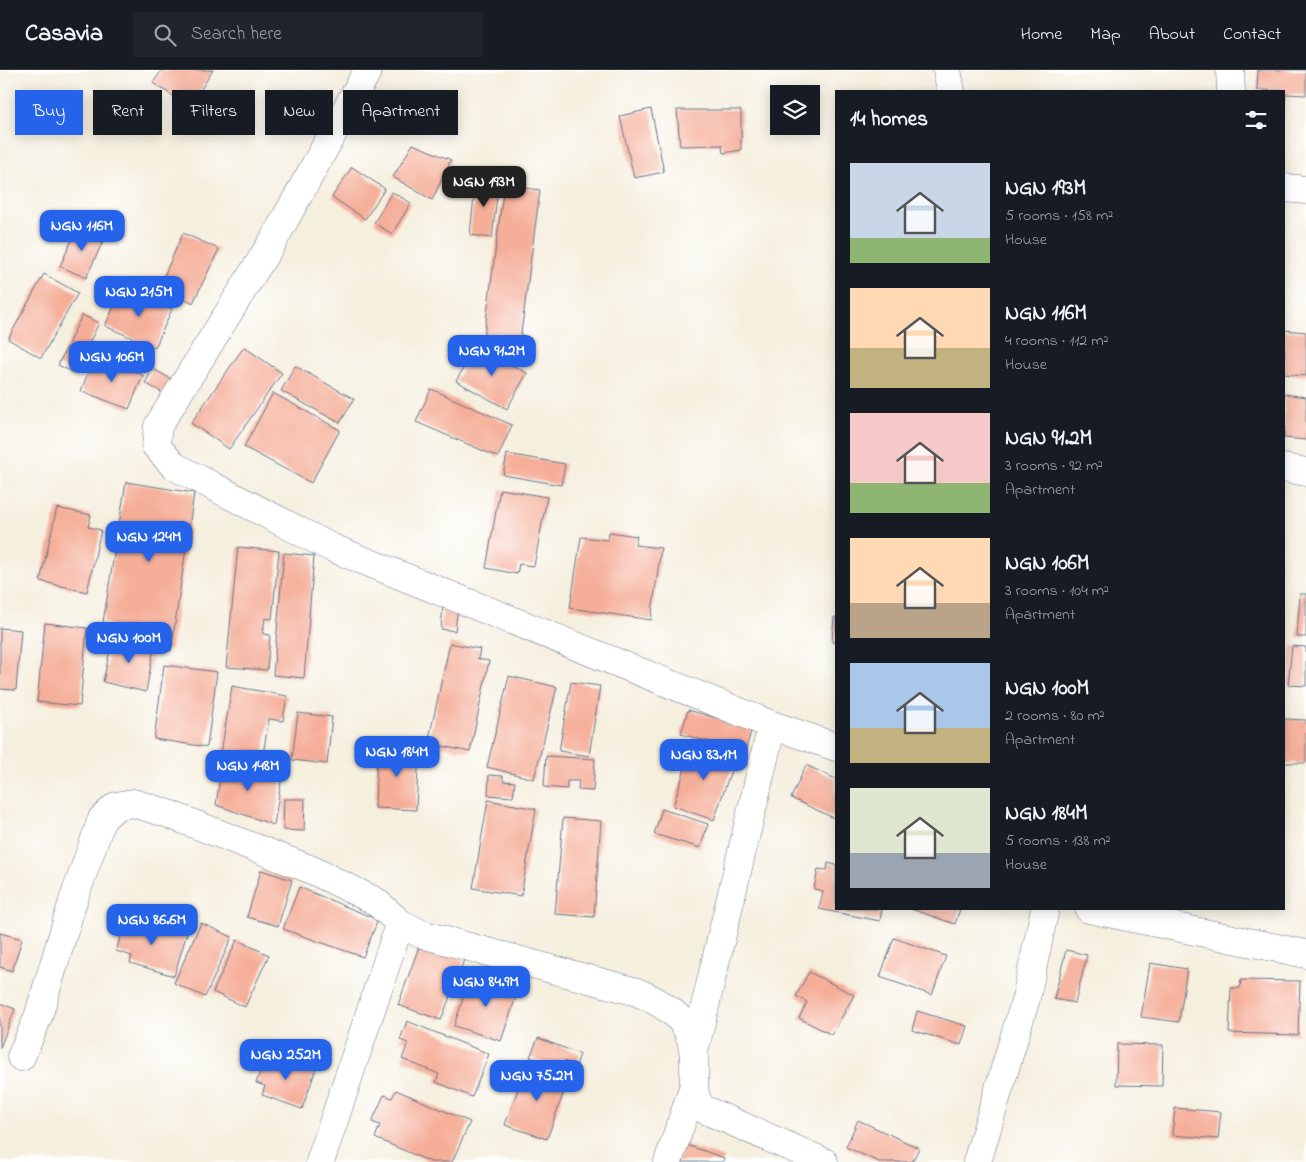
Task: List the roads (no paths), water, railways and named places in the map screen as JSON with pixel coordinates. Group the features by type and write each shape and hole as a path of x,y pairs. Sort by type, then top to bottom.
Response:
{"street":[{"path":"368,70 273,241 158,426 156,446 174,466 330,547 772,725 835,747"},
{"path":"947,70 951,90"},
{"path":"1230,70 1231,90"},
{"path":"1285,188 1306,190"},
{"path":"1285,468 1306,472"},
{"path":"772,725 695,1048 695,1099 701,1108 824,1162"},
{"path":"21,1057 38,1017 73,901 102,819 116,806 133,803 166,812 312,870 375,900 400,923 421,934 637,992 658,1001 676,1013 695,1048"},
{"path":"977,1162 1026,998 1045,910"},
{"path":"1094,910 1306,954"},
{"path":"320,1162 400,923"},
{"path":"668,1162 694,1088"}]}
